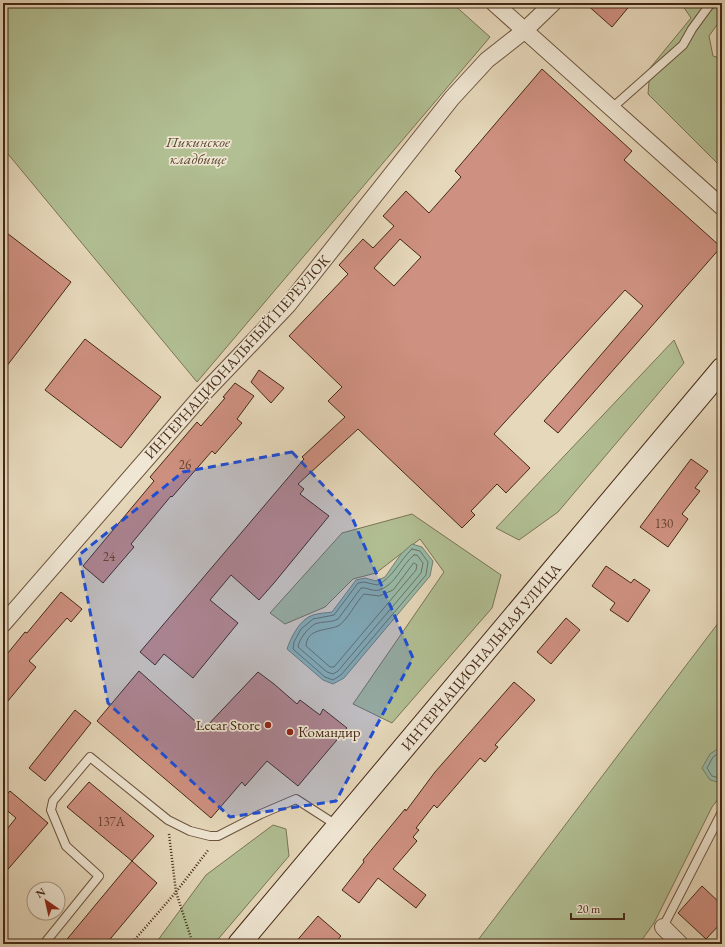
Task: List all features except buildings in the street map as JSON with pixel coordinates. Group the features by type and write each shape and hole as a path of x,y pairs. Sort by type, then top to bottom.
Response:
{"main road":[{"name":"ИНТЕРНАЦИОНАЛЬНАЯ УЛИЦА","path":"239,944 722,369"}],"street":[{"path":"494,3 722,208"},
{"name":"ИНТЕРНАЦИОНАЛЬНЫЙ ПЕРЕУЛОК","path":"3,624 203,394 288,305 452,98 487,60 524,31 553,3"},
{"path":"663,927 680,944"}],"lane":[{"path":"612,108 683,45 692,29 711,3"},
{"path":"44,944 99,876 66,846 51,810 52,801 90,757 168,820 190,831 210,836 218,836 261,814 296,799 338,826"},
{"path":"663,927 722,812"}],"path":[{"path":"168,820 176,892 193,944"},
{"path":"131,944 176,892 218,836"}],"highlighted area":[{"path":"292,452 351,515 413,658 336,801 230,817 108,703 79,555 183,472"}],"green space":[{"name":"Пикинское кладбище","path":"3,3 452,3 490,37 197,382 3,148"},
{"path":"681,3 722,3 722,18 709,36 713,56 722,59 722,168 648,94 650,68 691,18"},
{"path":"674,340 684,363 558,512 519,540 496,528"},
{"path":"412,514 501,575 492,608 392,723 353,704 444,572 420,539 376,573 353,579 325,607 285,624 270,613 342,533"},
{"path":"722,618 722,794 712,807 654,923 639,944 475,944"},
{"path":"273,825 286,829 289,856 214,944 155,944 206,875"}],"water":[{"path":"412,544 422,547 433,561 430,576 344,678 333,684 323,680 287,649 291,639 304,620 320,613 332,612 356,580 365,578 376,581 385,577 401,554"},
{"path":"722,746 722,783 710,780 702,768 710,754"}],"place":[{"name":"Lecar Store","path":"268,725"},
{"name":"Командир","path":"290,732"}]}
